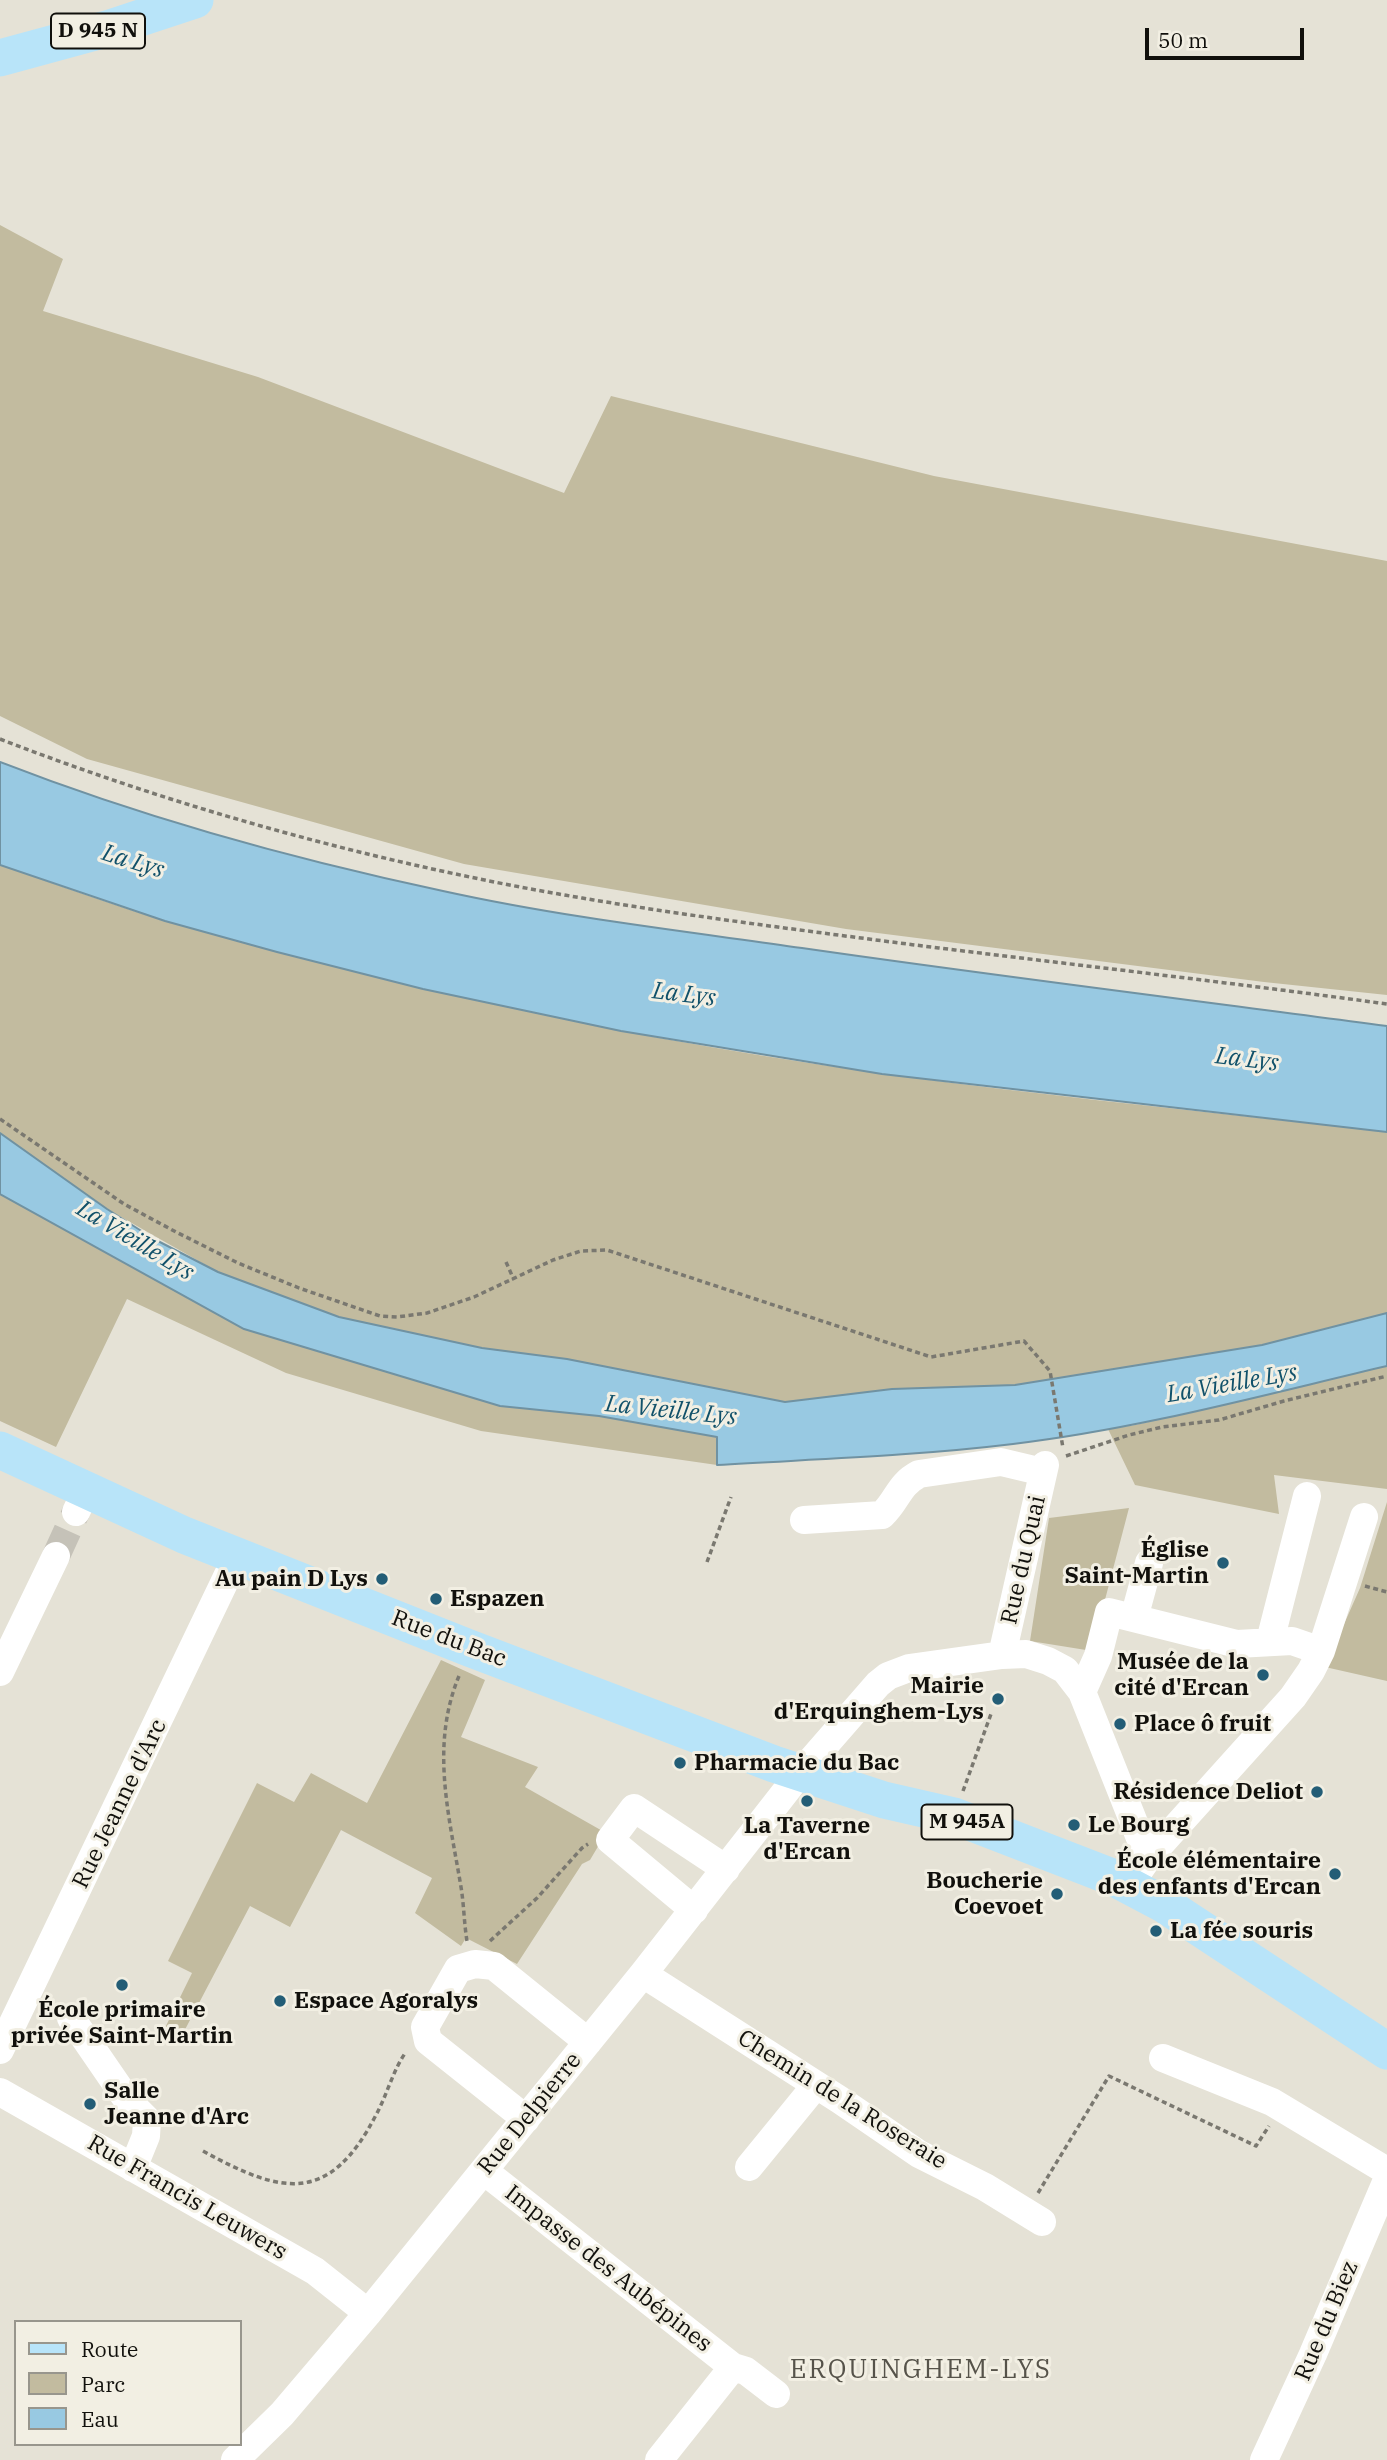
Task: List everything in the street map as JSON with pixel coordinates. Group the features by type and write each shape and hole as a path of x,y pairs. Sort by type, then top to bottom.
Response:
{"main road":[{"name":"D 945 N","path":"0,39 178,0"},
{"name":"D 945 N","path":"0,58 110,28 195,0"},
{"name":"Rue du Bac","path":"0,1450 81,1502 154,1522 469,1648 668,1722 807,1766"},
{"name":"M 945A","path":"807,1766 894,1803 954,1816 1139,1871 1165,1905 1387,2051"},
{"name":"M 945A","path":"807,1766 961,1798 1087,1846 1179,1894 1387,2031"}],"street":[{"path":"804,1520 882,1515 907,1480 919,1474 1001,1462 1051,1465"},
{"name":"Rue du Quai","path":"1002,1655 1051,1465"},
{"path":"1270,1642 1307,1496"},
{"path":"1139,1871 1293,1697 1311,1671 1321,1651 1364,1517"},
{"path":"0,1672 56,1556"},
{"name":"Rue Jeanne d'Arc","path":"0,2050 237,1556"},
{"path":"1134,1618 1149,1563"},
{"path":"1139,1871 1082,1692 1098,1656 1109,1612 1237,1644 1292,1641 1321,1651"},
{"name":"Rue Delpierre","path":"235,2460 282,2414 368,2313 643,1974 807,1766 870,1692 888,1676 909,1668 1026,1654 1065,1670 1082,1692"},
{"path":"694,1910 610,1840 634,1808 726,1869"},
{"path":"526,2119 428,2041 425,2027 458,1969 473,1960 494,1966 588,2042"},
{"name":"Chemin de la Roseraie","path":"643,1974 919,2154 985,2187 1034,2217"},
{"path":"71,2018 128,2101 147,2120 146,2136 133,2168"},
{"path":"1163,2058 1272,2102 1387,2171"},
{"path":"749,2167 816,2085"},
{"name":"Rue Francis Leuwers","path":"0,2092 315,2272 368,2313"},
{"name":"Impasse des Aubépines","path":"484,2171 733,2367 747,2371 776,2394"},
{"name":"Rue du Biez","path":"1264,2460 1308,2367 1387,2180"},
{"name":"Impasse des Aubépines","path":"659,2460 733,2367"}],"path":[{"path":"0,739 86,771 275,830 381,857 519,887 730,921 1387,1004"},
{"path":"0,1119 124,1204 176,1232 250,1268 380,1316 427,1313 474,1297 554,1260 581,1251 607,1250 930,1357 1024,1341 1050,1371 1051,1465 1129,1434 1219,1420 1387,1376"},
{"path":"506,1262 514,1280"},
{"path":"707,1562 731,1497"},
{"path":"469,1648 448,1706 443,1758 450,1830 464,1922 473,1960"},
{"path":"961,1798 991,1714"},
{"path":"473,1960 537,1898 582,1848 595,1841 610,1840"},
{"path":"203,2151 235,2168 269,2181 303,2183 323,2178 341,2165 353,2151 375,2117 404,2054 427,2035"},
{"path":"1034,2217 1109,2076 1256,2147 1280,2107"}],"green space":[{"path":"0,225 63,259 43,311 258,377 564,493 611,396 934,476 1387,561 1387,995 846,929 464,864 87,759 0,716"},
{"path":"0,865 148,915 280,953 505,1007 618,1030 713,1048 905,1077 1387,1132 1387,1313 1262,1345 1015,1385 892,1389 786,1402 567,1359 482,1348 339,1318 218,1272 107,1209 0,1133"},
{"path":"0,1194 244,1329 500,1406 599,1416 717,1437 717,1465 481,1431 286,1373 127,1299 56,1447 0,1421"},
{"path":"1387,1366 1387,1489 1274,1475 1279,1514 1135,1485 1108,1429 1135,1425"},
{"path":"1387,1502 1387,1681 1325,1667 1360,1588"},
{"path":"1129,1508 1101,1615 1086,1650 1030,1641 1049,1518"},
{"path":"441,1660 485,1680 461,1737 538,1767 525,1787 606,1833 590,1860 582,1864 517,1964 466,1938 461,1946 415,1913 432,1878 341,1830 290,1927 250,1906 179,2041 162,2034 192,1973 168,1961 257,1783 294,1802 311,1773 367,1803"}],"water":[{"name":"La Lys","path":"0,762 219,836 387,879 487,900 667,929 1387,1026 1387,1132 882,1074 621,1031 423,989 277,952 165,921 0,865"},
{"name":"La Vieille Lys","path":"0,1133 154,1239 218,1272 339,1317 482,1348 567,1359 785,1402 892,1389 1015,1385 1262,1345 1387,1313 1387,1366 1201,1410 1060,1438 939,1452 717,1465 717,1437 599,1416 500,1406 244,1329 0,1194"}],"tunnel":[{"path":"56,1556 76,1512"}],"place":[{"name":"Église Saint-Martin","path":"1223,1563"},
{"name":"Au pain D Lys","path":"382,1579"},
{"name":"Espazen","path":"436,1599"},
{"name":"Musée de la cité d'Ercan","path":"1263,1675"},
{"name":"Mairie d'Erquinghem-Lys","path":"998,1699"},
{"name":"Place ô fruit","path":"1120,1724"},
{"name":"Pharmacie du Bac","path":"680,1763"},
{"name":"Résidence Deliot","path":"1317,1792"},
{"name":"La Taverne d'Ercan","path":"807,1801"},
{"name":"Le Bourg","path":"1074,1825"},
{"name":"École élémentaire des enfants d'Ercan","path":"1335,1874"},
{"name":"Boucherie Coevoet","path":"1057,1894"},
{"name":"La fée souris","path":"1156,1931"},
{"name":"École primaire privée Saint-Martin","path":"122,1985"},
{"name":"Espace Agoralys","path":"280,2001"},
{"name":"Salle Jeanne d'Arc","path":"90,2104"}],"district":[{"name":"ERQUINGHEM-LYS","path":"921,2370"}]}
